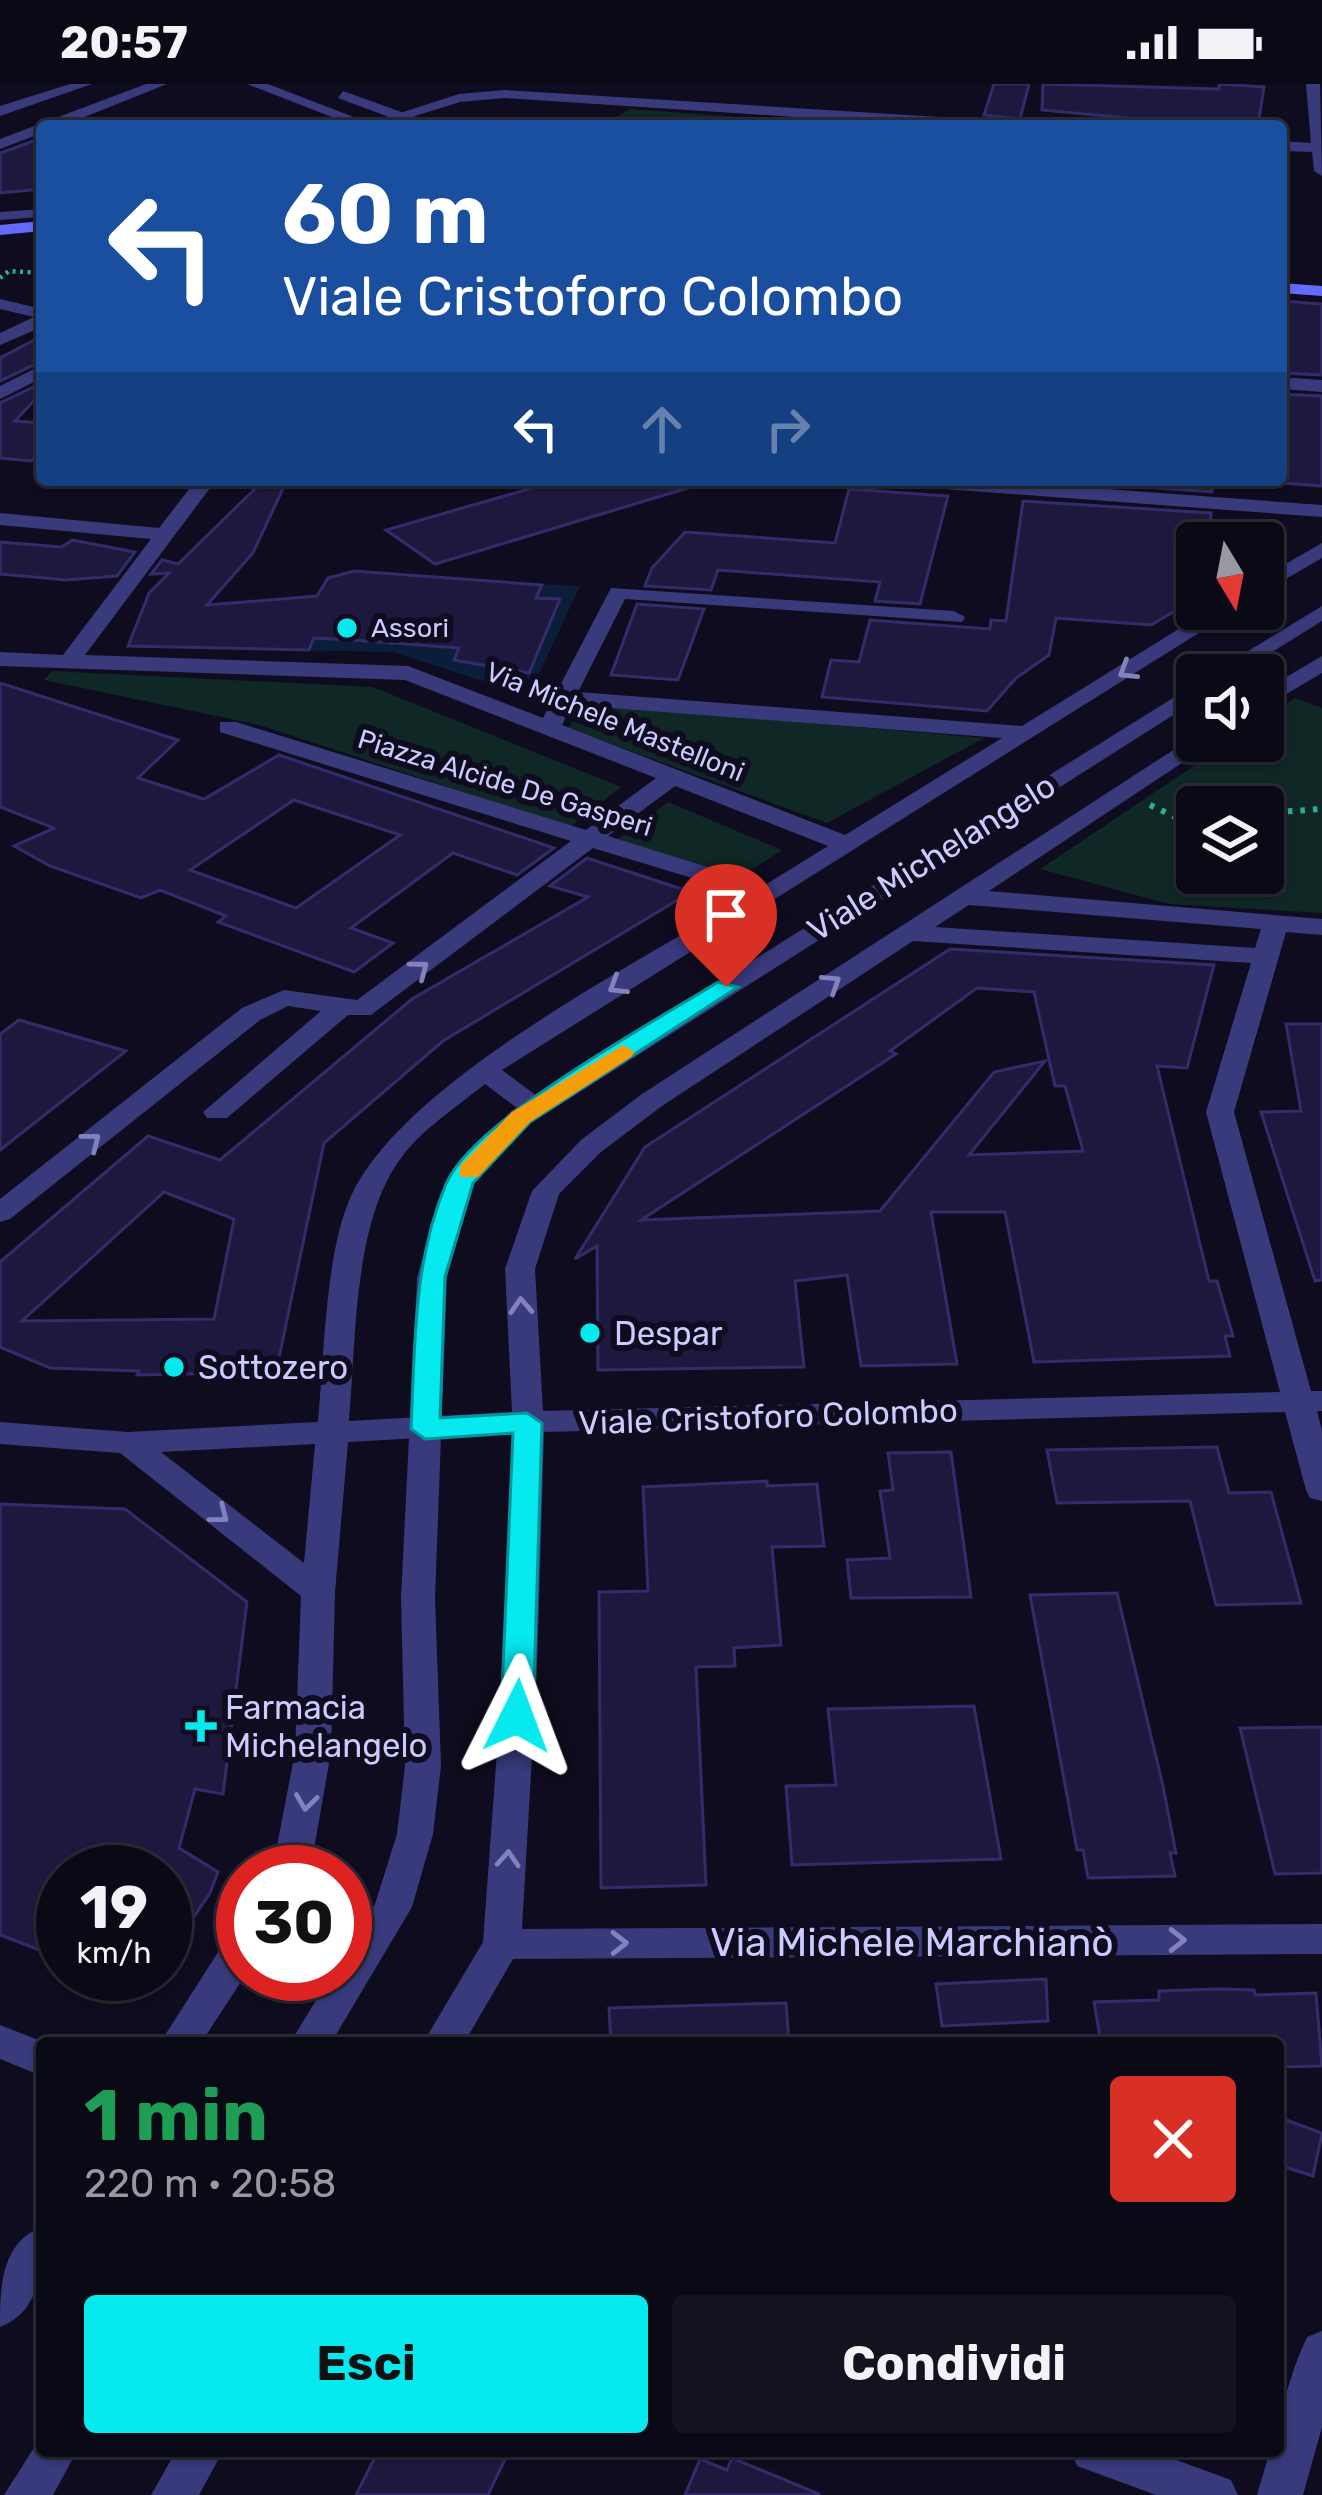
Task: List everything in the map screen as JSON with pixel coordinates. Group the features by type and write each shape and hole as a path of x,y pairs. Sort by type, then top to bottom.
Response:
{"main road":[{"path":"0,230 36,227"},
{"path":"1287,288 1322,291"}],"street":[{"path":"0,112 87,84"},
{"path":"64,120 160,84"},
{"path":"254,84 353,120"},
{"path":"1313,84 1322,171"},
{"path":"328,89 410,120"},
{"path":"399,116 459,98 604,91 862,120"},
{"path":"0,144 36,130"},
{"path":"1287,146 1319,148"},
{"path":"0,304 36,315"},
{"path":"0,340 36,320"},
{"path":"0,393 36,374"},
{"path":"1287,383 1322,386"},
{"path":"70,662 201,486"},
{"path":"985,486 1322,511"},
{"path":"0,519 162,534"},
{"path":"1284,573 1322,549"},
{"path":"550,726 618,592 954,617"},
{"path":"1253,654 1322,611"},
{"name":"Viale Michelangelo","path":"296,1845 314,1752 318,1592 346,1284 363,1200 390,1151 484,1070 1192,630"},
{"name":"Via Michele Mastelloni","path":"0,659 408,673 845,844"},
{"path":"1284,687 1322,663"},
{"path":"564,698 1026,733"},
{"name":"Viale Michelangelo","path":"314,2037 393,1907 415,1834 423,1766 418,1598 432,1277 460,1181 535,1108 1176,703"},
{"name":"Piazza Alcide De Gasperi","path":"228,727 585,841 766,893"},
{"name":"Viale Michelangelo","path":"447,2037 502,1944 520,1670 527,1423 520,1269 546,1191 591,1146 652,1100 1176,759"},
{"path":"0,1214 251,1014 284,998 362,1009 415,974 672,777"},
{"path":"965,897 1322,927"},
{"path":"1275,924 1220,1112 1310,1401 1322,1490"},
{"path":"909,933 1266,956"},
{"path":"218,1112 343,1006"},
{"path":"484,1070 535,1108"},
{"name":"Viale Cristoforo Colombo","path":"0,1433 128,1444 527,1423 1310,1401"},
{"path":"128,1444 318,1592"},
{"name":"Via Michele Marchianò","path":"502,1944 1322,1940"},
{"path":"184,2037 216,1988"},
{"path":"0,2041 36,2056"},
{"path":"0,2308 36,2255"},
{"path":"1280,2495 1322,2351"},
{"path":"27,2495 51,2457"},
{"path":"174,2495 197,2457"},
{"path":"1110,2457 1215,2495"}],"lane":[{"path":"0,216 36,213"}],"path":[{"path":"0,278 10,271 36,273"},
{"path":"1284,812 1322,809"}],"green space":[{"path":"631,109 780,120 612,120"},
{"path":"52,671 373,687 621,787 570,827 259,725 44,680"},
{"path":"1295,698 1322,708 1322,913 1169,904 1040,869 1200,762 1284,762 1284,705"},
{"path":"586,704 984,738 827,823 568,728"},
{"path":"668,802 782,850 738,879 614,842"}],"water":[{"name":"Assori","path":"329,575 580,586 532,689 498,686 393,652 127,647 143,606 268,609 316,596"}],"building":[{"path":"994,84 1029,84 1020,119 984,115"},
{"path":"1043,84 1264,87 1259,120 1148,120 1042,110"},
{"path":"36,140 36,190 0,193 0,153"},
{"path":"1287,301 1322,304 1322,375 1287,373"},
{"path":"36,339 36,364 0,381 0,358"},
{"path":"36,386 36,398 15,421 36,423 36,456 31,461 0,458 0,403"},
{"path":"1287,394 1322,396 1322,486 1287,483"},
{"name":"Assori","path":"258,486 284,486 253,553 207,605 317,596 328,578 354,571 542,585 536,598 560,599 529,673 454,660 459,648 353,640 314,638 309,650 128,646 149,593 169,573 151,574 162,560 178,564"},
{"path":"539,486 688,488 435,564 386,530"},
{"path":"1128,486 1212,486 1212,492"},
{"path":"849,489 948,496 920,604 875,601 880,582 718,570 711,590 645,586 652,568 685,532 835,543"},
{"path":"1023,501 1211,513 1210,522 1176,522 1176,610 1151,625 1056,618 1049,655 1016,678 987,711 822,697 831,660 859,662 870,620 990,629 991,620 1006,621"},
{"path":"72,540 135,552 117,576 66,580 0,574 0,542 62,547"},
{"path":"637,604 704,609 678,680 611,675"},
{"path":"0,683 178,740 138,778 204,799 279,755 554,848 517,875 453,853 351,928 393,943 354,972 218,922 226,916 160,890 141,898 50,866 14,846 54,828 0,807","holes":["294,800 400,835 296,908 190,870"]},
{"path":"587,858 691,892 443,1041 324,1143 276,1372 137,1375 139,1371 50,1368 0,1347 0,1262 148,1136 220,1160 412,999 588,897 550,886","holes":["164,1192 234,1219 214,1319 22,1321"]},
{"path":"950,949 1214,965 1187,1068 1157,1066 1209,1281 1217,1281 1233,1336 1225,1336 1230,1356 1034,1362 1005,1212 931,1212 957,1364 861,1366 847,1275 795,1281 804,1367 598,1370 597,1246 575,1259 645,1147","holes":["977,988 1034,992 1055,1086 1065,1086 1083,1151 969,1155 1045,1061 994,1072 880,1211 641,1220 896,1054 890,1051"]},
{"path":"19,1020 126,1051 0,1150 0,1034"},
{"path":"1286,1024 1322,1024 1322,1280 1315,1281 1261,1112 1301,1111"},
{"path":"1217,1447 1229,1493 1271,1492 1301,1603 1216,1605 1190,1501 1057,1503 1047,1450"},
{"path":"951,1452 971,1597 851,1598 847,1560 890,1558 880,1491 893,1490 888,1453"},
{"path":"767,1481 767,1486 817,1484 824,1546 772,1547 781,1645 734,1648 735,1666 696,1667 706,1885 601,1888 599,1592 648,1591 643,1487"},
{"path":"0,1504 125,1509 247,1602 223,1794 195,1789 180,1845 36,1845 36,1949 0,1935"},
{"path":"1117,1593 1163,1786 1176,1853 1170,1853 1175,1876 1088,1878 1083,1850 1077,1850 1030,1595"},
{"path":"974,1706 1001,1859 792,1865 786,1786 836,1785 828,1709"},
{"path":"1322,1727 1322,1873 1275,1874 1240,1728"},
{"path":"192,1856 216,1871 210,1893 192,1919"},
{"path":"1046,1979 1048,2021 942,2026 936,1984"},
{"path":"1159,1991 1316,1993 1322,2066 1284,2067 1284,2037 1100,2037 1094,2002 1159,2000"},
{"path":"786,2003 789,2037 611,2037 609,2008"},
{"path":"1284,2119 1322,2133 1313,2176 1284,2167"},
{"path":"375,2457 506,2457 488,2495 356,2495"},
{"path":"732,2458 819,2495 685,2495 700,2459 727,2470"}],"slow traffic":[{"path":"469,1172 521,1117 623,1052"}],"place":[{"name":"Assori","path":"347,628"},
{"name":"Despar","path":"590,1333"},
{"name":"Sottozero","path":"174,1367"},
{"name":"Farmacia Michelangelo","path":"201,1726"}],"route":[{"path":"517,1716 527,1423 425,1429 432,1277 460,1181 521,1117 726,987"}]}
